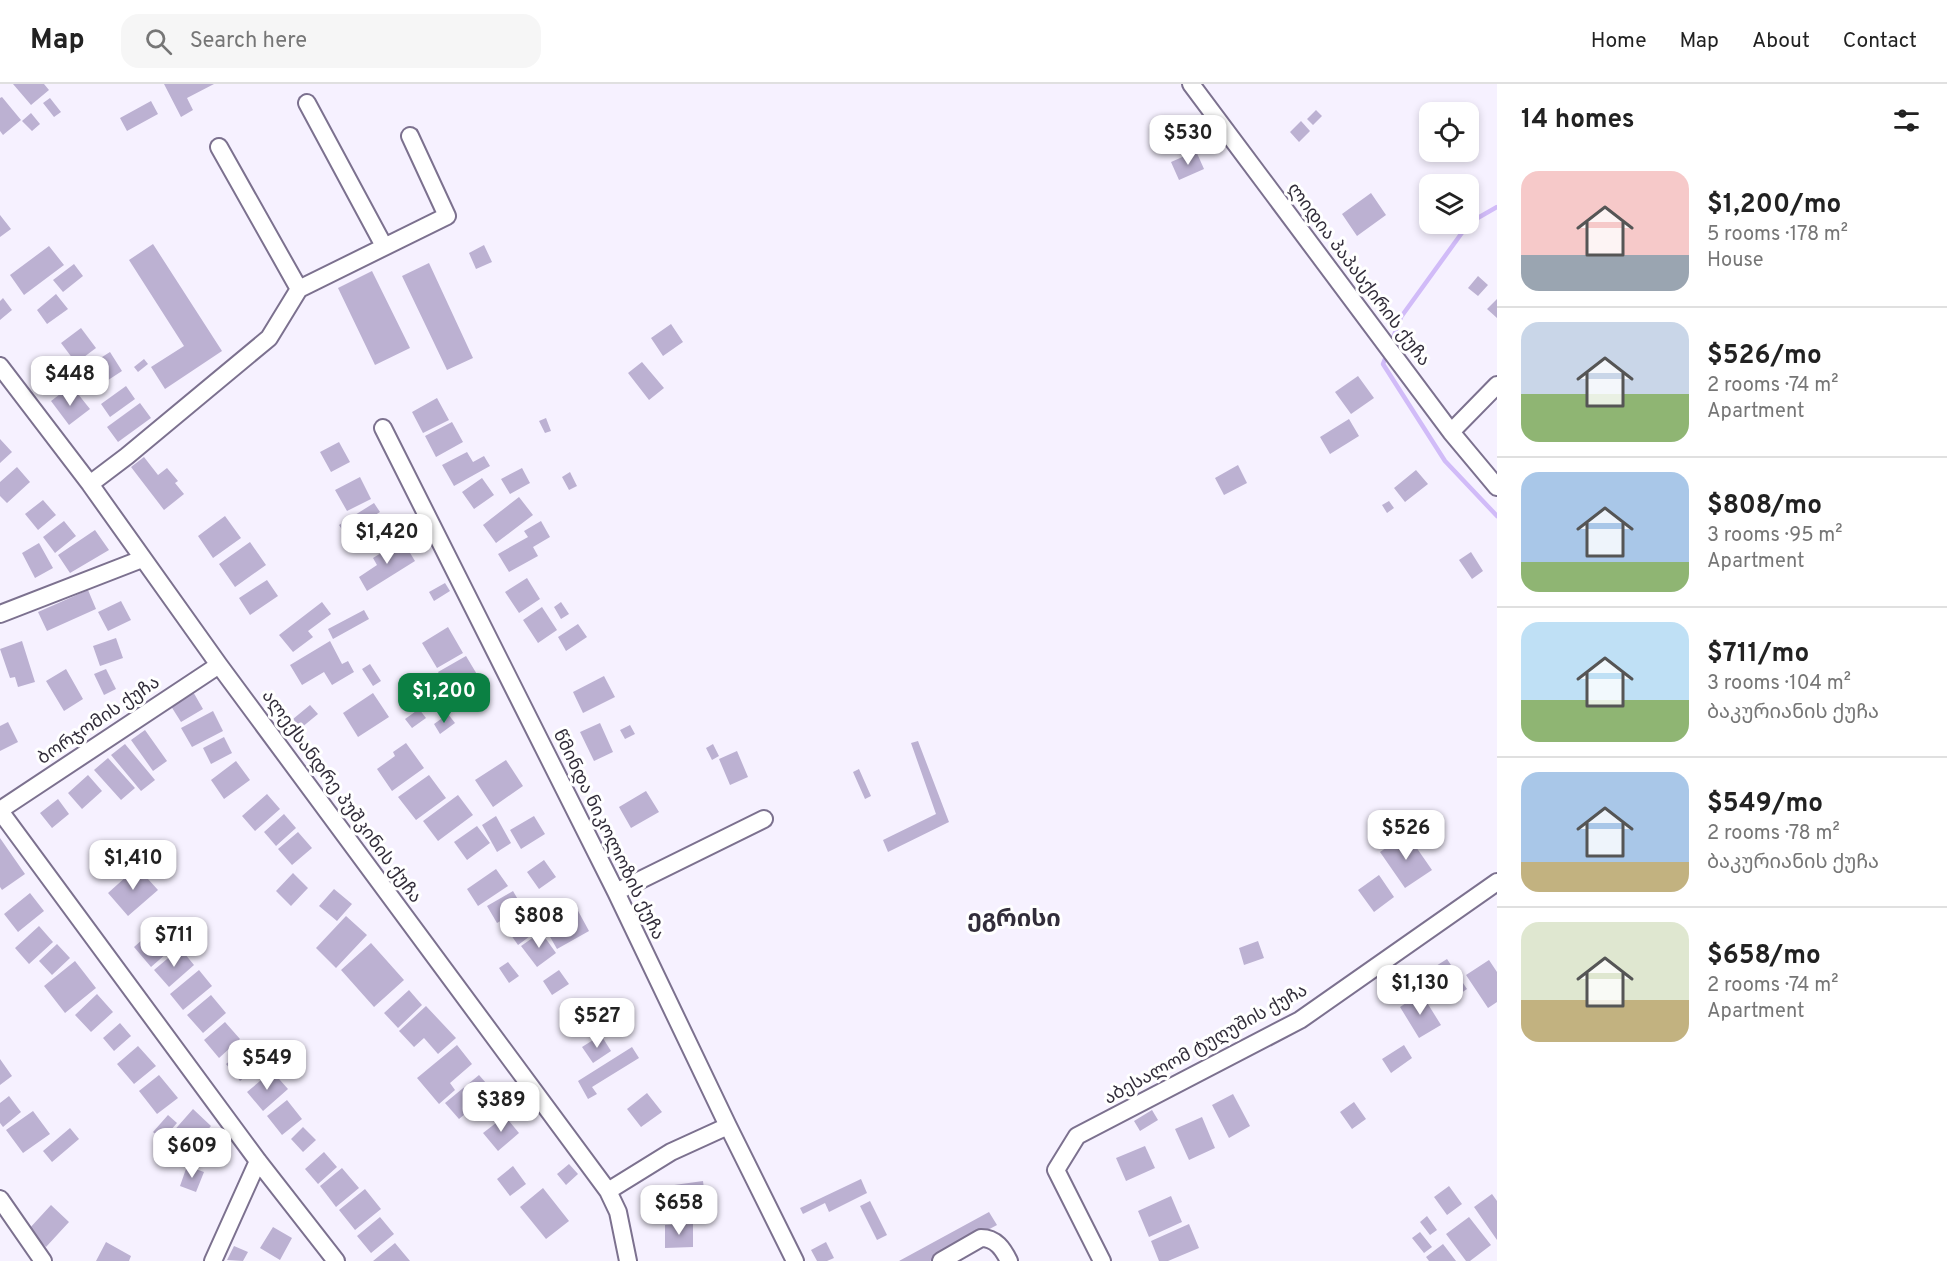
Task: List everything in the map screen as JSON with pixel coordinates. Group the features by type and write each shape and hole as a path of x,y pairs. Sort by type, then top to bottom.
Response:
{"street":[{"name":"ლიდია პაპასქირის ქუჩა","path":"1191,84 1451,432 1497,487"},
{"path":"307,103 384,246"},
{"path":"90,484 269,338 299,289 447,216 410,136"},
{"path":"219,147 299,289"},
{"name":"ალექსანდრე პუშკინის ქუჩა","path":"0,366 90,484 142,559 608,1191 618,1212 628,1261"},
{"path":"1451,432 1497,385"},
{"name":"წმინდა ნიკოლოზის ქუჩა","path":"383,428 616,892 795,1261"},
{"path":"0,614 142,559"},
{"name":"ბორჯომის ქუჩა","path":"0,811 219,664"},
{"path":"0,811 258,1161 336,1261"},
{"path":"616,892 764,819"},
{"name":"აბესალომ ტუღუშის ქუჩა","path":"1102,1261 1056,1170 1077,1136 1300,1020 1497,882"},
{"path":"608,1191 671,1152 728,1126"},
{"path":"213,1261 258,1161"},
{"path":"0,1199 43,1261"},
{"path":"941,1261 981,1238 989,1238 998,1243 1009,1261"}],"building":[{"path":"13,84 44,84 49,90 31,105"},
{"path":"164,84 214,84 187,98 193,110 181,117"},
{"path":"2,97 21,120 3,135 0,131 0,98"},
{"path":"50,98 61,112 54,117 43,103"},
{"path":"151,101 158,114 127,131 120,118"},
{"path":"1316,110 1322,116 1313,125 1307,119"},
{"path":"31,113 40,124 32,131 22,121"},
{"path":"1301,121 1310,131 1299,142 1290,132"},
{"path":"1196,151 1204,169 1179,180 1171,162"},
{"path":"1371,193 1386,215 1357,236 1342,214"},
{"path":"0,215 11,229 0,237"},
{"path":"153,244 222,351 165,389 151,367 184,346 129,260"},
{"path":"484,245 492,262 476,269 469,253"},
{"path":"49,246 64,265 24,295 10,275"},
{"path":"429,263 473,358 447,370 402,276"},
{"path":"74,264 83,276 63,292 53,280"},
{"path":"372,271 410,348 375,365 338,288"},
{"path":"1478,276 1488,285 1478,296 1468,288"},
{"path":"56,294 68,309 47,324 37,310"},
{"path":"3,298 12,310 0,320 0,301"},
{"path":"1497,299 1497,318 1487,309"},
{"path":"671,324 683,342 663,356 651,338"},
{"path":"81,328 96,348 76,363 61,343"},
{"path":"110,352 122,371 96,388 83,369"},
{"path":"144,359 148,364 138,372 134,367"},
{"path":"642,362 664,388 649,400 628,373"},
{"path":"1358,376 1374,398 1351,414 1335,392"},
{"path":"126,386 135,399 110,417 101,404"},
{"path":"64,391 70,399 78,394 90,409 69,425 51,401"},
{"path":"437,398 449,420 423,433 412,412"},
{"path":"140,403 151,418 118,442 107,427"},
{"path":"546,418 551,431 545,433 539,421"},
{"path":"1349,419 1359,436 1330,454 1320,437"},
{"path":"452,422 463,442 436,457 425,436"},
{"path":"0,439 12,452 0,463"},
{"path":"339,442 350,462 331,472 320,452"},
{"path":"467,452 473,462 484,456 490,466 454,486 442,465"},
{"path":"144,457 158,475 167,468 178,481 175,483 184,494 164,510 131,467"},
{"path":"1238,465 1247,483 1224,495 1215,478"},
{"path":"17,467 30,482 7,503 0,496 0,482"},
{"path":"522,468 530,483 510,494 501,479"},
{"path":"1416,470 1428,484 1405,502 1394,488"},
{"path":"570,472 577,486 569,490 562,477"},
{"path":"360,477 371,499 347,511 335,490"},
{"path":"482,478 494,495 474,509 462,492"},
{"path":"519,497 533,515 496,543 483,525"},
{"path":"43,500 56,515 38,530 25,514"},
{"path":"1389,501 1394,508 1387,513 1382,505"},
{"path":"374,503 380,512 345,534 339,525"},
{"path":"384,515 394,531 364,550 354,534"},
{"path":"225,516 241,538 213,558 198,536"},
{"path":"64,521 76,536 55,553 43,537"},
{"path":"541,521 550,537 533,547 538,556 509,572 498,554 528,537 524,531"},
{"path":"95,530 109,550 70,573 58,555"},
{"path":"402,540 415,561 367,591 359,577 377,565 373,558"},
{"path":"250,542 266,565 235,587 219,564"},
{"path":"39,543 53,568 35,578 22,553"},
{"path":"1471,552 1483,571 1472,579 1459,560"},
{"path":"527,578 540,599 519,613 505,592"},
{"path":"267,580 278,596 250,615 239,598"},
{"path":"445,583 450,591 434,601 429,592"},
{"path":"88,590 96,609 47,631 38,612"},
{"path":"121,601 131,620 108,631 98,612"},
{"path":"322,602 331,614 308,631 313,637 293,652 279,635"},
{"path":"561,602 569,614 561,619 554,607"},
{"path":"542,607 557,630 538,643 523,620"},
{"path":"364,610 369,619 333,639 328,629"},
{"path":"578,624 587,637 566,651 558,637"},
{"path":"448,627 463,653 437,668 422,643"},
{"path":"116,638 123,658 100,666 93,646"},
{"path":"22,641 35,682 18,687 15,677 10,678 0,649"},
{"path":"330,641 342,664 348,661 354,672 332,685 324,672 302,685 290,665"},
{"path":"466,656 481,681 454,697 438,672"},
{"path":"370,664 381,681 373,686 362,669"},
{"path":"66,669 83,699 64,711 46,681"},
{"path":"106,669 116,689 104,695 94,674"},
{"path":"604,676 615,697 583,713 573,692"},
{"path":"192,690 203,709 181,722 169,703"},
{"path":"373,693 389,717 358,737 343,713"},
{"path":"310,705 318,714 301,728 293,719"},
{"path":"419,709 426,718 412,728 405,719"},
{"path":"213,711 223,731 192,747 181,728"},
{"path":"448,714 455,723 440,734 434,724"},
{"path":"8,722 18,742 0,751 0,726"},
{"path":"600,723 613,752 594,761 580,732"},
{"path":"630,725 635,734 625,739 620,730"},
{"path":"145,730 167,761 153,771 131,740"},
{"path":"224,737 232,753 211,764 203,748"},
{"path":"918,741 949,822 888,852 883,840 936,814 911,743"},
{"path":"406,743 424,768 392,791 377,769 395,756 393,752"},
{"path":"125,744 155,780 141,791 111,755"},
{"path":"713,744 719,756 712,760 706,748"},
{"path":"737,751 748,777 730,785 719,759"},
{"path":"108,758 135,788 121,800 94,770"},
{"path":"506,760 523,786 493,807 475,780"},
{"path":"236,761 250,780 224,799 211,780"},
{"path":"859,769 871,796 865,799 853,772"},
{"path":"88,775 102,791 82,809 68,793"},
{"path":"429,775 446,798 416,820 398,797"},
{"path":"646,791 659,812 631,828 619,807"},
{"path":"267,794 280,809 255,831 242,816"},
{"path":"458,795 473,815 438,841 423,821"},
{"path":"58,799 69,814 52,828 40,813"},
{"path":"284,814 296,828 276,846 264,832"},
{"path":"496,816 511,843 497,852 482,825"},
{"path":"534,816 545,834 521,849 510,830"},
{"path":"477,826 490,843 467,860 454,842"},
{"path":"298,832 312,848 292,865 278,849"},
{"path":"1407,834 1432,870 1405,888 1380,852"},
{"path":"0,838 25,874 2,890 0,887"},
{"path":"544,860 556,877 539,889 527,872"},
{"path":"137,867 158,890 128,916 108,893"},
{"path":"496,869 508,886 478,906 467,889"},
{"path":"293,873 308,888 291,906 276,891"},
{"path":"1379,875 1394,897 1374,912 1358,890"},
{"path":"334,889 352,904 337,921 319,906"},
{"path":"513,891 523,908 497,923 487,906"},
{"path":"30,893 44,911 18,932 4,914"},
{"path":"577,909 589,931 557,949 545,928"},
{"path":"529,912 541,928 518,945 506,928"},
{"path":"346,916 367,935 336,968 316,948"},
{"path":"39,926 53,942 29,964 15,948"},
{"path":"541,932 556,953 537,967 521,946"},
{"path":"150,933 167,953 151,967 134,947"},
{"path":"1258,941 1264,958 1244,965 1239,948"},
{"path":"371,943 404,980 374,1007 341,970"},
{"path":"57,944 70,958 52,975 39,961"},
{"path":"180,948 194,965 169,987 154,970"},
{"path":"1447,959 1467,989 1448,1002 1428,971"},
{"path":"1489,960 1497,972 1497,1002 1488,1008 1466,975"},
{"path":"75,961 96,988 65,1013 44,986"},
{"path":"508,962 519,976 509,983 499,968"},
{"path":"199,970 212,986 183,1010 170,994"},
{"path":"559,970 569,984 552,995 543,981"},
{"path":"409,990 422,1005 398,1028 384,1013"},
{"path":"1421,993 1441,1025 1419,1038 1400,1007"},
{"path":"97,994 113,1012 91,1032 75,1015"},
{"path":"211,995 226,1013 203,1033 187,1015"},
{"path":"580,999 593,1017 578,1028 565,1010"},
{"path":"426,1006 456,1038 438,1054 424,1038 414,1047 399,1031"},
{"path":"225,1022 240,1039 219,1058 204,1040"},
{"path":"120,1023 131,1036 114,1051 103,1038"},
{"path":"601,1035 611,1051 593,1063 582,1047"},
{"path":"457,1045 472,1064 450,1083 455,1090 439,1104 417,1078"},
{"path":"1404,1045 1412,1058 1391,1073 1382,1059"},
{"path":"138,1046 156,1066 134,1084 117,1064"},
{"path":"248,1046 262,1062 240,1081 226,1064"},
{"path":"632,1047 639,1058 592,1087 597,1094 588,1099 578,1081"},
{"path":"0,1059 12,1076 0,1085"},
{"path":"272,1071 288,1089 263,1111 247,1092"},
{"path":"159,1075 178,1098 157,1114 139,1091"},
{"path":"479,1075 493,1091 459,1119 445,1103"},
{"path":"647,1093 662,1112 641,1127 627,1109"},
{"path":"1233,1094 1250,1126 1229,1138 1212,1105"},
{"path":"9,1096 21,1112 3,1127 0,1123 0,1103"},
{"path":"287,1100 302,1119 282,1135 267,1116"},
{"path":"1354,1102 1366,1119 1352,1129 1340,1112"},
{"path":"193,1109 211,1126 189,1151 171,1134"},
{"path":"1152,1110 1158,1120 1140,1131 1134,1121"},
{"path":"33,1111 50,1134 23,1153 6,1130"},
{"path":"168,1115 177,1123 162,1140 153,1132"},
{"path":"505,1116 519,1133 498,1151 483,1133"},
{"path":"1202,1117 1215,1148 1189,1160 1175,1129"},
{"path":"303,1127 316,1140 303,1152 291,1139"},
{"path":"70,1128 79,1139 52,1162 43,1151"},
{"path":"1145,1146 1155,1168 1126,1181 1116,1158"},
{"path":"324,1152 337,1167 318,1184 305,1169"},
{"path":"569,1164 578,1174 566,1185 557,1174"},
{"path":"187,1166 204,1172 196,1192 180,1186"},
{"path":"513,1166 526,1184 510,1196 497,1179"},
{"path":"342,1168 359,1188 336,1207 320,1186"},
{"path":"861,1179 867,1193 829,1212 825,1203 803,1214 800,1208"},
{"path":"703,1181 706,1204 670,1209 667,1186"},
{"path":"1449,1186 1462,1204 1447,1215 1434,1197"},
{"path":"543,1188 569,1221 546,1239 520,1207"},
{"path":"365,1189 381,1209 355,1230 339,1210"},
{"path":"1492,1194 1497,1201 1497,1240 1474,1207"},
{"path":"1171,1196 1182,1222 1149,1237 1138,1211"},
{"path":"870,1201 887,1235 877,1240 860,1206"},
{"path":"51,1205 69,1222 46,1247 28,1230"},
{"path":"989,1212 997,1225 930,1261 899,1261"},
{"path":"1427,1216 1437,1230 1430,1235 1420,1222"},
{"path":"380,1217 394,1234 371,1253 357,1236"},
{"path":"1469,1217 1491,1245 1470,1261 1466,1261 1446,1234"},
{"path":"693,1224 693,1247 665,1248 665,1225"},
{"path":"1189,1224 1199,1248 1168,1261 1159,1261 1151,1241"},
{"path":"273,1227 292,1238 280,1260 260,1248"},
{"path":"1420,1232 1432,1247 1424,1253 1412,1238"},
{"path":"106,1242 131,1256 129,1261 96,1261"},
{"path":"826,1242 834,1258 817,1261 811,1250"},
{"path":"395,1243 410,1261 373,1261"},
{"path":"1443,1244 1456,1261 1429,1261 1426,1257"},
{"path":"234,1246 248,1252 243,1261 227,1260"}],"waterway":[{"path":"1391,343 1401,317 1469,223 1497,207"},
{"path":"1387,354 1383,364 1445,461 1497,516"}],"district":[{"name":"ეგრისი","path":"1014,920"}]}
